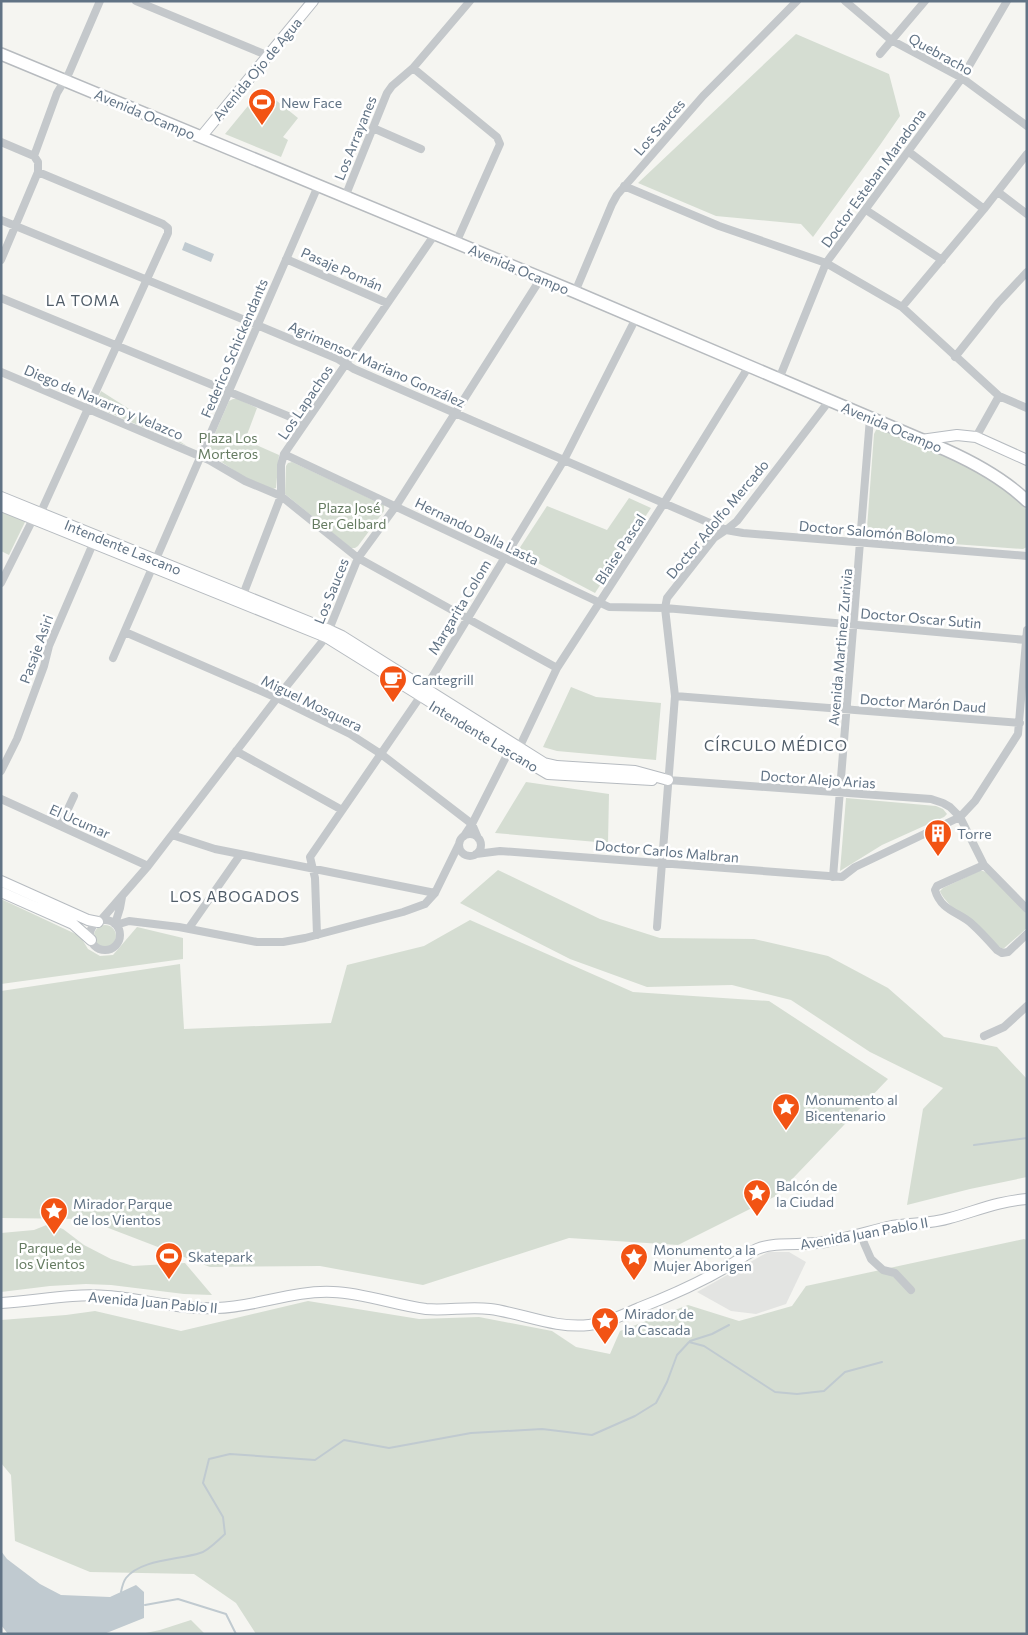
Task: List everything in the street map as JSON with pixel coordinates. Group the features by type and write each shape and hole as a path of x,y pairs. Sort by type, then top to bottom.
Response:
{"main road":[{"name":"Avenida Ojo de Agua","path":"201,137 313,1"},
{"name":"Avenida Ocampo","path":"1,54 575,292 952,452 994,475 1019,493 1027,502"},
{"path":"952,452 950,446 957,435"},
{"path":"921,440 957,435 976,437 1027,460"},
{"name":"Intendente Lascano","path":"1,497 36,516"},
{"name":"Intendente Lascano","path":"1,506 36,516 328,634 423,693 550,765 634,771 668,780"},
{"name":"Intendente Lascano","path":"423,693 509,751 548,774 634,780 668,780"},
{"path":"1,881 83,918 99,921"},
{"path":"1,892 72,924 90,940"},
{"name":"Avenida Juan Pablo II","path":"1,1303 91,1295 214,1308 236,1306 299,1294 332,1292 347,1293 439,1310 477,1307 548,1321 584,1325 617,1317 675,1293 729,1266 754,1250 763,1247 811,1244 894,1226 949,1219 998,1202 1027,1198"}],"street":[{"path":"34,156 57,93 100,1"},
{"path":"136,1 269,56"},
{"name":"Los Arrayanes","path":"345,197 387,93 392,86 413,68 470,1"},
{"name":"Los Sauces","path":"575,292 612,204 624,186 703,96 796,1"},
{"name":"Quebracho","path":"845,1 891,40 962,78 1027,126"},
{"path":"880,54 925,1"},
{"name":"Doctor Esteban Maradona","path":"779,379 826,263 962,78 1008,1"},
{"path":"413,68 497,137 500,144 456,243"},
{"path":"373,128 421,149"},
{"path":"1,142 34,156 38,162 38,172 1,260"},
{"path":"908,152 984,209"},
{"path":"902,307 998,192 1027,154"},
{"path":"2,580 36,516 88,409 168,233 168,228 163,224 38,172"},
{"name":"Federico Schickendants","path":"113,658 318,186"},
{"path":"624,186 719,226 826,263 902,307 999,396 1027,408"},
{"path":"998,192 1027,214"},
{"path":"866,210 942,260"},
{"name":"Agrimensor Mariano González","path":"1,220 258,325 455,413 726,530"},
{"name":"Los Lapachos","path":"241,598 281,496 281,465 284,454 435,234"},
{"name":"Pasaje Pomán","path":"286,259 387,303"},
{"path":"955,357 998,303 1027,272"},
{"name":"Los Sauces","path":"99,921 148,866 328,634 358,558 396,506 541,278"},
{"path":"1,298 305,423"},
{"name":"Margarita Colom","path":"317,935 315,878 310,857 423,693 564,460 636,318"},
{"name":"Blaise Pascal","path":"519,748 557,668 664,503 748,366"},
{"name":"Diego de Navarro y Velazco","path":"1,372 201,457 245,481 281,496 358,558 557,668"},
{"path":"976,437 999,396"},
{"name":"Doctor Adolfo Mercado","path":"665,608 667,598 714,538 736,520 829,401"},
{"name":"Avenida Martinez Zurivia","path":"833,877 870,418"},
{"name":"Hernando Dalla Lasta","path":"284,454 600,604 620,608 665,608"},
{"name":"Doctor Salomón Bolomo","path":"726,530 743,533 1027,556"},
{"name":"Pasaje Asiri","path":"1,771 17,739 44,666 49,646 95,540"},
{"path":"657,927 675,696 665,608"},
{"name":"Doctor Oscar Sutin","path":"665,608 1026,640"},
{"path":"833,877 842,877 855,867 960,817 980,792 1018,734 1027,630"},
{"name":"Miguel Mosquera","path":"125,632 277,698 350,734 381,754 472,824"},
{"name":"Doctor Marón Daud","path":"675,696 1020,723"},
{"path":"1020,723 1027,730"},
{"path":"116,925 129,921 189,928 257,942 283,942 317,935 416,908 425,904 435,893 509,751 519,748"},
{"path":"236,751 342,810"},
{"name":"Doctor Alejo Arias","path":"668,780 931,799 950,807 960,817"},
{"path":"60,826 74,796"},
{"name":"El Ucumar","path":"1,799 148,866"},
{"path":"960,817 984,865 1027,909"},
{"path":"449,867 456,860 473,855 480,850 480,841 472,824"},
{"path":"464,836 472,834 480,841"},
{"path":"172,835 215,850 435,893"},
{"name":"Doctor Carlos Malbran","path":"480,841 484,846 500,851"},
{"path":"459,844 462,852 473,855"},
{"name":"Doctor Carlos Malbran","path":"473,855 500,851 833,877"},
{"path":"189,928 240,854"},
{"path":"984,865 937,886 935,890 936,895 950,911 970,922 1002,953 1008,952 1027,934"},
{"name":"Los Sauces","path":"116,925 122,897"},
{"path":"120,939 116,925 110,921 99,921 94,924 90,932 90,940 96,948 106,950 115,946 120,939 127,928 138,922"},
{"path":"984,1036 1004,1027 1027,1006"},
{"path":"862,1234 871,1259 883,1270 895,1273 911,1290"}],"shaded area":[{"path":"185,242 214,254 211,262 182,250"},
{"path":"768,1252 789,1252 806,1262 786,1304 756,1314 731,1311 697,1292"},
{"path":"1,1551 7,1559 40,1584 61,1595 110,1597 136,1585 144,1592 144,1618 104,1634 8,1634 1,1625"}],"green space":[{"path":"796,34 889,74 900,116 813,237 801,224 716,216 638,183"},
{"name":"New Face","path":"262,89 298,118 283,137 288,140 281,157 225,134"},
{"path":"101,391 187,446 98,408 95,406"},
{"name":"Plaza Los Morteros","path":"238,399 257,408 245,440 279,455 276,488 273,489 244,477 211,455 209,447 229,401"},
{"path":"879,429 891,432 958,461 1002,487 1027,510 1027,547 1023,549 871,538 867,528 874,434"},
{"name":"Plaza José Ber Gelbard","path":"292,462 384,505 384,511 358,546 351,548 285,494 286,466"},
{"path":"629,498 651,508 595,593 517,552 547,506 607,530"},
{"path":"1,510 26,520 9,555 1,551"},
{"path":"571,687 596,697 661,703 656,760 557,751 543,747"},
{"path":"526,782 609,794 608,843 495,833"},
{"path":"846,798 936,806 943,809 947,814 882,845 840,871"},
{"path":"498,870 600,919 660,938 754,939 828,956 888,988 944,1037 997,1047 1027,1079 1027,1177 907,1205 923,1109 943,1088 870,1052 791,1000 732,985 647,987 570,959 460,903"},
{"path":"979,871 988,873 1027,914 1027,928 1003,949 958,913 940,891"},
{"path":"1,899 80,936 88,949 100,956 113,955 137,927 183,938 183,959 1,984"},
{"path":"470,920 633,992 769,1001 888,1079 776,1196 678,1245 569,1238 423,1285 320,1266 210,1267 85,1219 1,1218 1,991 180,964 184,1029 331,1023 347,965 424,946"},
{"path":"105,925 113,928 116,936 113,944 105,947 97,944 94,936 97,928"},
{"name":"Parque de los Vientos","path":"49,1224 63,1229 84,1245 111,1259 133,1266 185,1263 212,1295 86,1284 1,1292 1,1233 34,1230"},
{"path":"1024,1239 1027,1240 1027,1634 256,1634 236,1603 194,1574 90,1572 15,1541 11,1475 1,1463 1,1320 95,1311 181,1331 308,1301 419,1319 479,1317 552,1331 576,1347 610,1354 620,1331 688,1305 739,1321 792,1306 806,1286"},
{"path":"191,1620 205,1634 141,1634 160,1630"}],"waterway":[{"path":"974,1145 1027,1138"},
{"path":"690,1341 712,1334 729,1325"},
{"path":"121,1592 126,1578 141,1567 203,1552 225,1534 223,1517 203,1483 209,1459 230,1454 315,1460 344,1440 389,1448 471,1433 542,1429 592,1435 635,1416 656,1403 667,1382 677,1355 689,1342 704,1346 775,1392 797,1394 824,1391 845,1372 882,1362"},
{"path":"145,1605 178,1599 226,1614 236,1634"}],"place":[{"name":"New Face","path":"262,126"},
{"name":"Cantegrill","path":"393,703"},
{"name":"Torre","path":"938,857"},
{"name":"Monumento al Bicentenario","path":"786,1131"},
{"name":"Balcón de la Ciudad","path":"757,1217"},
{"name":"Mirador Parque de los Vientos","path":"54,1235"},
{"name":"Skatepark","path":"169,1280"},
{"name":"Monumento a la Mujer Aborigen","path":"634,1281"},
{"name":"Mirador de la Cascada","path":"605,1345"}],"district":[{"name":"LA TOMA","path":"83,300"},
{"name":"CÍRCULO MÉDICO","path":"776,745"},
{"name":"LOS ABOGADOS","path":"235,896"}]}
